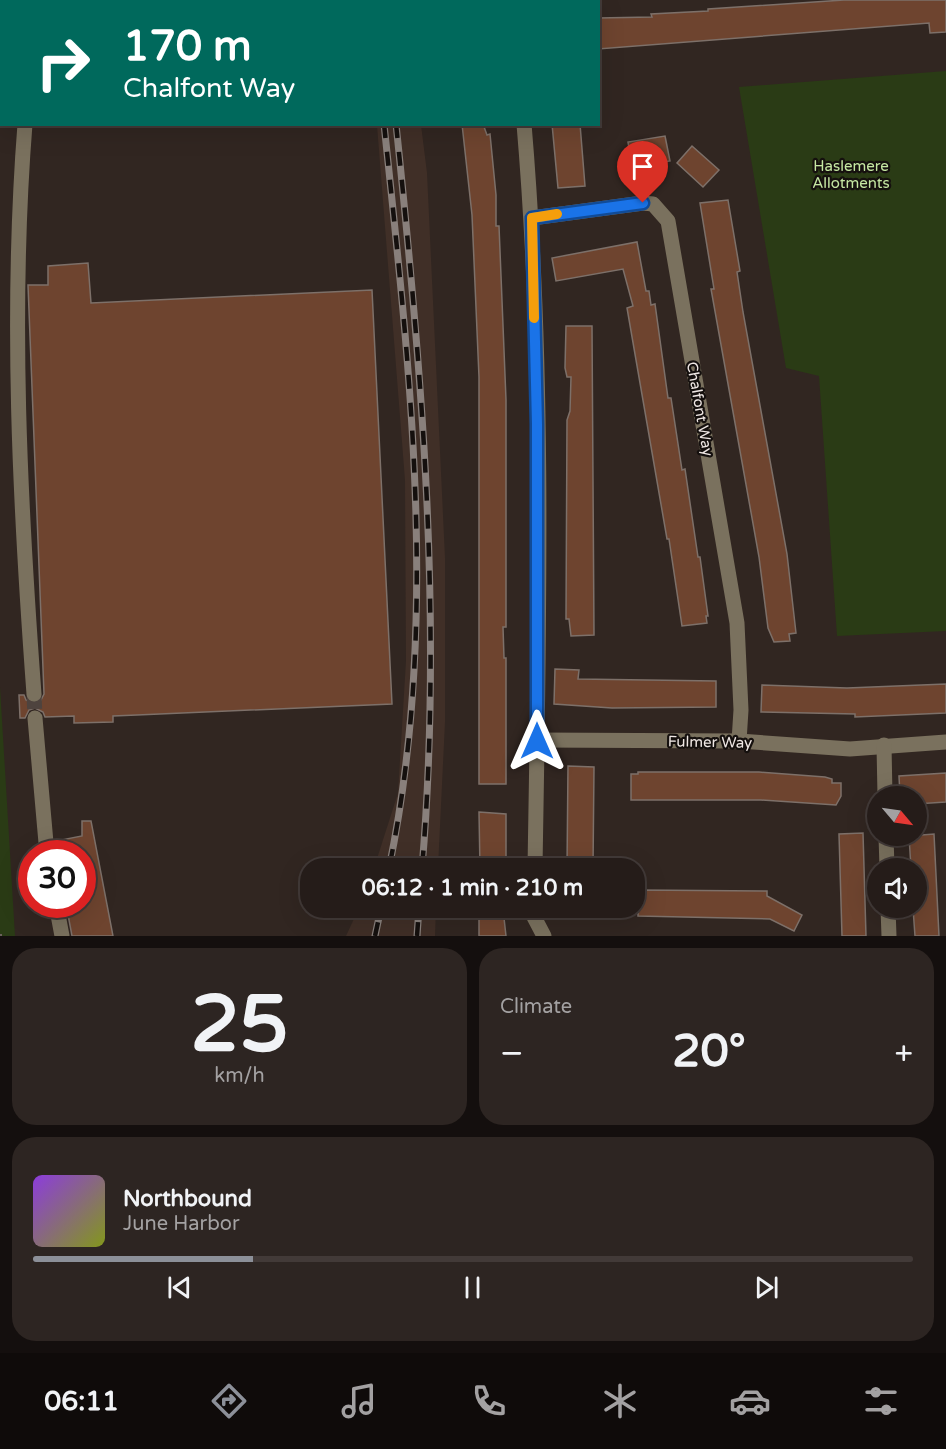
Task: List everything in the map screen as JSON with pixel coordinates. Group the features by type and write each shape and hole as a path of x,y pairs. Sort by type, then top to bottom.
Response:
{"street":[{"path":"25,126 20,190 18,393 34,694"},
{"path":"524,126 532,218 537,424 535,858"},
{"name":"Chalfont Way","path":"532,218 643,203 653,204 668,221 736,623 741,710 739,741"},
{"path":"35,718 46,840"},
{"name":"Fulmer Way","path":"537,741 739,741 850,749 946,742"},
{"path":"884,745 885,786"},
{"path":"59,918 62,936"},
{"path":"535,918 544,936"},
{"path":"888,918 889,936"}],"shaded area":[{"path":"377,126 421,126 427,173 445,558 445,722 438,858 377,858 398,793 406,661 405,480"},
{"path":"354,918 436,918 435,936 346,936"}],"green space":[{"name":"Haslemere Allotments","path":"946,71 946,631 837,636 819,376 786,368 739,87"},
{"path":"0,687 15,936 0,936"}],"building":[{"path":"844,0 946,0 946,32 930,33 929,23 600,49 600,18 652,17 651,14 708,11 708,9"},
{"path":"462,126 484,126 487,135 490,134 496,195 496,226 499,226 506,400 506,627 503,627 504,658 506,658 506,784 479,784 479,377 472,215"},
{"path":"552,126 580,126 585,186 558,188"},
{"path":"665,136 670,161 632,167 628,142"},
{"path":"692,146 719,170 703,187 677,163"},
{"path":"728,200 740,271 737,272 743,312 787,554 796,633 789,634 790,641 774,642 768,628 759,557 711,289 714,289 700,203"},
{"path":"637,242 646,291 649,291 651,305 655,304 668,398 671,398 682,470 685,469 698,557 700,557 707,623 682,626 669,539 667,539 627,308 633,306 623,269 556,281 552,258"},
{"path":"88,263 91,303 372,290 392,704 113,716 113,722 74,723 74,716 45,717 43,712 35,708 29,710 25,718 20,718 19,695 24,695 26,700 34,704 40,702 44,694 28,285 48,285 48,266"},
{"path":"566,326 592,326 594,635 571,636 569,619 566,619 567,420 570,411 571,377 567,377 565,368"},
{"path":"555,669 579,670 578,679 716,681 716,707 612,708 554,704"},
{"path":"946,684 946,713 855,717 855,714 761,712 762,685 847,688"},
{"path":"568,766 594,767 593,858 567,858"},
{"path":"638,772 759,772 825,777 832,779 832,783 841,783 841,796 836,805 761,800 631,800 631,774 638,774"},
{"path":"946,773 946,802 927,803 927,786 900,786 899,776"},
{"path":"479,812 506,814 506,858 480,858"},
{"path":"82,821 91,821 95,840 61,840 82,836"},
{"path":"863,833 866,936 842,936 839,834"},
{"path":"934,834 939,936 915,936 914,918 927,918 927,858 910,858 910,846 927,846 927,835"},
{"path":"96,847 113,936 72,936 69,918 96,918"},
{"path":"645,890 767,891 767,896 802,915 794,931 770,919 645,916"},
{"path":"479,918 504,918 506,936 479,936"}],"tunnel":[{"path":"34,694 35,718"}],"railway":[{"path":"384,126 410,403 417,590 413,683 404,776 391,858"},
{"path":"396,126 414,310 427,496 430,682 428,775 423,858"},
{"path":"375,936 379,918"},
{"path":"417,936 418,918"}],"slow traffic":[{"path":"534,318 532,218 557,214"}],"route":[{"path":"537,741 537,424 532,218 643,203"}]}
